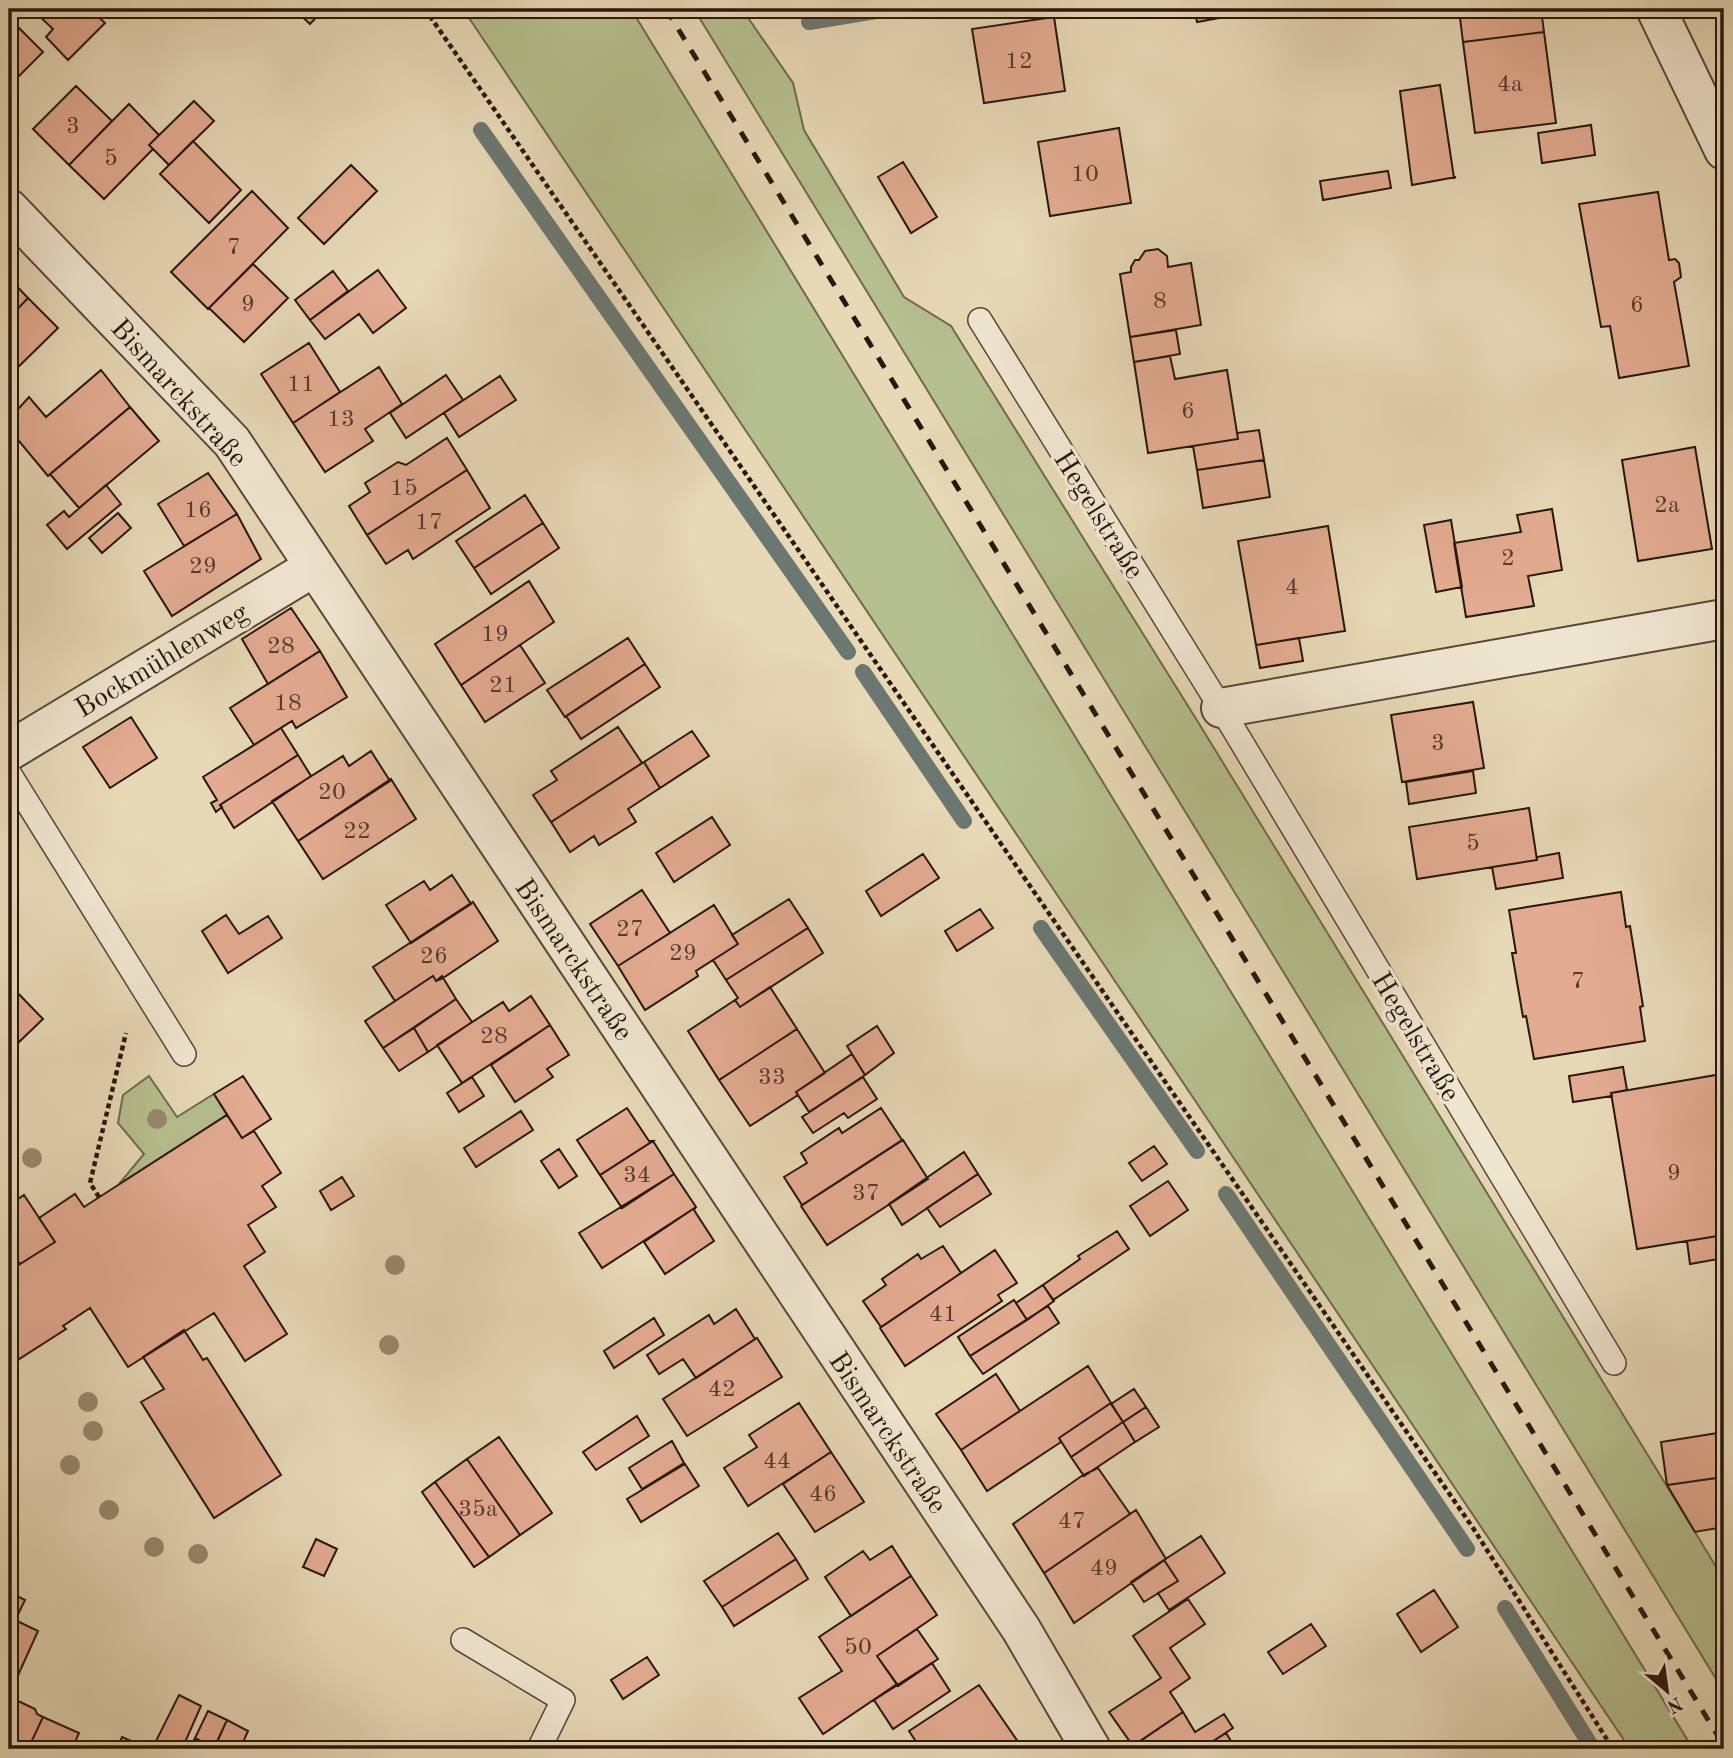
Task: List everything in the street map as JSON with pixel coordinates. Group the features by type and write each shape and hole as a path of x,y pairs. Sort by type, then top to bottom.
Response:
{"street":[{"path":"1656,9 1724,150"},
{"name":"Bismarckstraße","path":"9,209 232,442 1021,1629 1091,1749"},
{"name":"Bockmühlenweg","path":"9,751 314,567"},
{"path":"1220,708 1724,619"}],"lane":[{"name":"Hegelstraße","path":"980,320 1220,708 1614,1363"},
{"path":"9,773 184,1054"},
{"path":"463,1640 562,1700 539,1749"}],"path":[{"path":"425,9 1465,1516 1613,1749"},
{"path":"99,1197 90,1183 138,981"}],"green space":[{"path":"463,9 631,9 1693,1749 1630,1749"},
{"path":"694,9 742,9 793,83 804,130 904,297 951,326 1198,722 1695,1532 1724,1580 1724,1692"},
{"path":"149,1076 177,1117 214,1094 227,1115 119,1184 144,1154 118,1123 123,1095"}],"building":[{"path":"40,9 90,9 105,23 68,60 46,37 53,29 36,13"},
{"path":"294,9 324,9 310,24"},
{"path":"1194,9 1235,9 1236,15 1197,22"},
{"path":"1481,9 1541,9 1544,32 1463,42 1460,18 1482,16"},
{"path":"1054,17 1065,91 984,103 972,29"},
{"path":"11,20 43,52 9,86 9,22"},
{"path":"1544,32 1556,123 1475,133 1463,42"},
{"path":"1440,85 1454,177 1412,185 1400,91"},
{"path":"76,86 112,121 69,165 33,129"},
{"path":"194,101 214,121 169,165 149,145"},
{"path":"129,104 159,135 149,145 153,149 104,199 69,165"},
{"path":"1591,125 1595,155 1542,163 1538,133"},
{"path":"1119,128 1131,203 1050,216 1038,142"},
{"path":"193,141 241,190 209,223 160,174"},
{"path":"903,162 937,217 911,233 878,177"},
{"path":"351,165 377,191 324,244 298,218"},
{"path":"1388,171 1391,188 1323,200 1320,181"},
{"path":"252,191 288,228 208,309 171,272"},
{"path":"1658,192 1669,260 1675,259 1679,263 1681,277 1674,282 1689,366 1619,378 1610,326 1601,327 1579,204"},
{"path":"1158,249 1167,256 1168,267 1191,263 1201,325 1130,337 1120,274 1131,272 1135,260 1139,260 1145,251"},
{"path":"253,264 288,298 244,342 209,308"},
{"path":"378,270 406,308 373,333 359,314 325,339 310,320"},
{"path":"333,271 348,291 310,320 295,300"},
{"path":"9,278 28,298 9,318"},
{"path":"28,298 58,328 9,376 9,318"},
{"path":"1176,330 1180,354 1134,362 1130,337"},
{"path":"309,343 340,392 293,423 261,374"},
{"path":"1170,356 1175,379 1227,370 1238,439 1148,453 1134,362"},
{"path":"379,367 402,404 365,429 373,441 325,472 293,423"},
{"path":"101,370 130,407 48,476 19,441 9,451 9,419 29,397 46,417"},
{"path":"446,375 463,400 406,438 390,413"},
{"path":"500,376 516,400 459,437 444,413"},
{"path":"130,407 159,441 79,508 50,474"},
{"path":"1259,430 1264,460 1197,470 1193,446 1238,439 1237,433"},
{"path":"447,438 467,470 367,535 349,506 370,492 365,483 398,462 406,465"},
{"path":"1695,447 1712,549 1638,561 1622,460"},
{"path":"1264,460 1270,497 1203,508 1197,470"},
{"path":"467,470 490,508 413,559 408,550 386,564 367,535"},
{"path":"208,473 237,514 184,546 158,504"},
{"path":"106,485 121,504 67,549 47,525 64,511 69,517"},
{"path":"525,495 543,523 474,568 456,541"},
{"path":"1552,509 1562,570 1528,576 1534,606 1466,617 1454,543 1521,532 1517,515"},
{"path":"118,513 131,528 102,553 89,538"},
{"path":"237,514 261,559 172,616 144,571"},
{"path":"1451,520 1462,587 1436,592 1424,525"},
{"path":"543,523 559,548 491,594 474,568"},
{"path":"1328,526 1345,631 1256,645 1238,541"},
{"path":"529,581 554,622 461,685 435,644"},
{"path":"291,608 320,651 268,684 242,639"},
{"path":"628,638 645,664 565,717 547,690"},
{"path":"1299,638 1303,661 1260,668 1256,645"},
{"path":"520,645 545,683 485,722 461,685"},
{"path":"320,651 347,697 296,728 292,721 254,745 230,708"},
{"path":"645,664 660,687 581,739 566,716"},
{"path":"1473,702 1484,768 1402,782 1391,715"},
{"path":"131,717 157,758 110,788 83,747"},
{"path":"618,727 642,763 551,822 533,795 557,780 551,771"},
{"path":"281,728 298,755 220,805 222,807 216,812 211,803 217,800 203,777"},
{"path":"692,731 709,756 660,788 644,762"},
{"path":"371,751 390,781 298,841 272,801 343,756 349,766"},
{"path":"298,755 311,776 234,828 220,805"},
{"path":"644,762 660,788 628,809 636,822 599,845 594,836 570,852 551,822"},
{"path":"1473,771 1476,793 1409,804 1406,782"},
{"path":"391,779 416,819 323,879 298,841"},
{"path":"1529,808 1537,860 1417,879 1409,827"},
{"path":"712,817 730,845 674,882 656,853"},
{"path":"1559,853 1563,878 1496,889 1492,867 1537,860 1537,857"},
{"path":"923,854 939,878 881,916 866,891"},
{"path":"452,875 471,904 411,943 386,905 424,881 430,890"},
{"path":"9,879 18,891 9,898"},
{"path":"642,890 670,933 618,966 590,924"},
{"path":"1621,892 1626,927 1630,926 1643,1006 1640,1007 1645,1041 1534,1059 1526,1016 1523,1017 1512,953 1516,953 1509,910"},
{"path":"789,899 808,928 726,980 713,960 738,944 732,935"},
{"path":"473,902 498,941 443,978 436,981 433,976 395,1001 373,967"},
{"path":"714,905 738,944 696,971 698,976 645,1010 618,966"},
{"path":"980,909 993,928 957,951 945,931"},
{"path":"226,915 239,934 268,916 282,938 228,973 202,931"},
{"path":"808,928 823,953 740,1007 735,1000 738,998 726,980"},
{"path":"433,976 436,981 442,976 456,999 383,1048 365,1021"},
{"path":"9,984 43,1019 19,1042 9,1031"},
{"path":"770,987 797,1029 719,1080 688,1031 735,1000 740,1007"},
{"path":"531,996 550,1025 462,1083 437,1045 503,1002 509,1011"},
{"path":"456,999 472,1022 428,1052 414,1028"},
{"path":"550,1025 569,1055 547,1069 553,1077 515,1102 491,1065"},
{"path":"877,1026 894,1053 865,1075 847,1046"},
{"path":"414,1028 428,1052 399,1071 383,1048"},
{"path":"797,1029 825,1073 796,1092 798,1095 750,1126 719,1080"},
{"path":"852,1054 865,1075 809,1112 796,1092"},
{"path":"1623,1067 1627,1090 1611,1093 1612,1096 1573,1102 1569,1076"},
{"path":"1716,1075 1722,1109 1724,1108 1724,1235 1637,1249 1611,1093"},
{"path":"243,1076 271,1119 242,1138 214,1094"},
{"path":"472,1077 484,1096 459,1112 447,1093"},
{"path":"863,1077 877,1099 848,1118 844,1113 813,1133 802,1117"},
{"path":"627,1108 649,1141 653,1141 600,1175 577,1140"},
{"path":"881,1108 902,1140 802,1205 784,1177 807,1163 801,1153 839,1128 842,1133"},
{"path":"521,1111 533,1130 476,1167 464,1148"},
{"path":"227,1115 242,1138 254,1131 281,1173 262,1186 276,1207 248,1225 265,1252 244,1266 287,1334 245,1361 214,1313 128,1367 90,1308 63,1326 66,1329 16,1361 9,1349 9,1271 55,1242 39,1218 75,1194 84,1207"},
{"path":"903,1140 928,1179 827,1245 801,1206"},
{"path":"653,1141 674,1174 622,1208 600,1175"},
{"path":"1154,1146 1167,1164 1142,1181 1129,1163"},
{"path":"559,1149 577,1176 559,1188 541,1161"},
{"path":"964,1152 978,1174 902,1225 889,1204"},
{"path":"674,1174 696,1207 602,1268 579,1233"},
{"path":"978,1174 991,1194 940,1227 927,1208"},
{"path":"342,1177 354,1196 331,1210 320,1191"},
{"path":"1168,1181 1188,1210 1150,1236 1130,1206"},
{"path":"24,1195 55,1242 20,1264 9,1246 9,1205"},
{"path":"696,1207 694,1210 714,1241 665,1274 644,1242"},
{"path":"1117,1231 1129,1249 1053,1300 1043,1285 1080,1259 1078,1256"},
{"path":"1724,1235 1724,1258 1690,1264 1687,1241"},
{"path":"943,1246 961,1273 881,1327 863,1301 886,1285 882,1279 918,1254 921,1259"},
{"path":"995,1250 1017,1283 998,1295 1002,1301 905,1366 880,1328"},
{"path":"1043,1285 1054,1301 1027,1320 1016,1303"},
{"path":"1014,1300 1027,1320 970,1356 958,1337"},
{"path":"1048,1306 1059,1323 983,1374 970,1356"},
{"path":"736,1309 755,1339 696,1378 683,1359 659,1374 647,1355 709,1315 714,1324"},
{"path":"654,1318 664,1335 614,1368 604,1351"},
{"path":"184,1330 203,1360 207,1358 281,1475 214,1518 141,1402 164,1389 143,1357"},
{"path":"757,1338 782,1377 687,1436 663,1399"},
{"path":"1088,1366 1111,1403 1059,1438 1061,1442 987,1491 961,1450"},
{"path":"996,1374 1020,1411 961,1450 936,1414"},
{"path":"1134,1389 1146,1407 1123,1422 1111,1404"},
{"path":"799,1403 831,1452 748,1506 724,1468 757,1447 749,1435"},
{"path":"1111,1403 1123,1422 1071,1457 1059,1438"},
{"path":"1146,1407 1159,1427 1135,1442 1123,1422"},
{"path":"637,1416 649,1436 596,1470 583,1452"},
{"path":"1123,1422 1135,1442 1084,1476 1071,1457"},
{"path":"1724,1432 1724,1477 1667,1485 1661,1442"},
{"path":"499,1437 552,1513 520,1535 467,1459"},
{"path":"672,1441 684,1463 642,1489 629,1468"},
{"path":"831,1452 864,1502 815,1532 783,1484"},
{"path":"467,1459 520,1535 489,1557 435,1482"},
{"path":"685,1464 699,1486 641,1522 627,1499"},
{"path":"1098,1468 1130,1514 1044,1573 1013,1524 1083,1475"},
{"path":"1724,1477 1724,1527 1695,1532 1667,1485"},
{"path":"435,1482 489,1557 474,1567 422,1492"},
{"path":"1136,1510 1166,1559 1074,1623 1044,1573"},
{"path":"778,1533 796,1559 722,1607 704,1581"},
{"path":"1201,1536 1225,1573 1169,1610 1158,1593 1178,1581 1164,1560"},
{"path":"316,1539 337,1549 324,1576 303,1567"},
{"path":"892,1546 911,1576 851,1616 825,1577 863,1551 870,1560"},
{"path":"796,1559 808,1579 734,1626 722,1607"},
{"path":"1164,1560 1178,1581 1144,1602 1131,1582"},
{"path":"911,1576 937,1615 877,1656 897,1684 823,1734 799,1698 842,1671 819,1637"},
{"path":"1434,1590 1458,1627 1421,1652 1397,1614"},
{"path":"9,1592 25,1600 9,1633"},
{"path":"1188,1599 1205,1624 1170,1648 1190,1678 1170,1692 1183,1712 1133,1746 1109,1712 1161,1678 1133,1636"},
{"path":"15,1620 38,1631 10,1693 9,1633"},
{"path":"1311,1624 1326,1646 1283,1674 1268,1652"},
{"path":"917,1629 938,1659 898,1686 877,1656"},
{"path":"647,1657 659,1675 623,1699 611,1680"},
{"path":"932,1663 950,1691 893,1729 874,1700"},
{"path":"979,1685 1023,1749 921,1749 909,1731"},
{"path":"179,1695 201,1706 182,1749 152,1749"},
{"path":"16,1700 35,1709 37,1714 43,1717 28,1749 9,1749 9,1701"},
{"path":"208,1711 227,1720 214,1748 195,1738"},
{"path":"1183,1712 1195,1732 1224,1714 1233,1728 1201,1749 1132,1749 1131,1747"},
{"path":"43,1717 79,1733 72,1749 28,1749"},
{"path":"227,1720 248,1731 241,1747 246,1749 214,1749"},
{"path":"1226,1733 1236,1749 1201,1749"},
{"path":"122,1737 149,1749 117,1749"},
{"path":"195,1738 214,1748 214,1749 190,1749"},
{"path":"354,1741 372,1749 350,1749"}],"waterway":[{"path":"809,22 888,9"},
{"path":"481,130 848,652"},
{"path":"863,672 964,821"},
{"path":"1041,928 1197,1151"},
{"path":"1226,1194 1467,1549"},
{"path":"1505,1608 1593,1749"}],"railway":[{"path":"666,9 1724,1746"}]}
